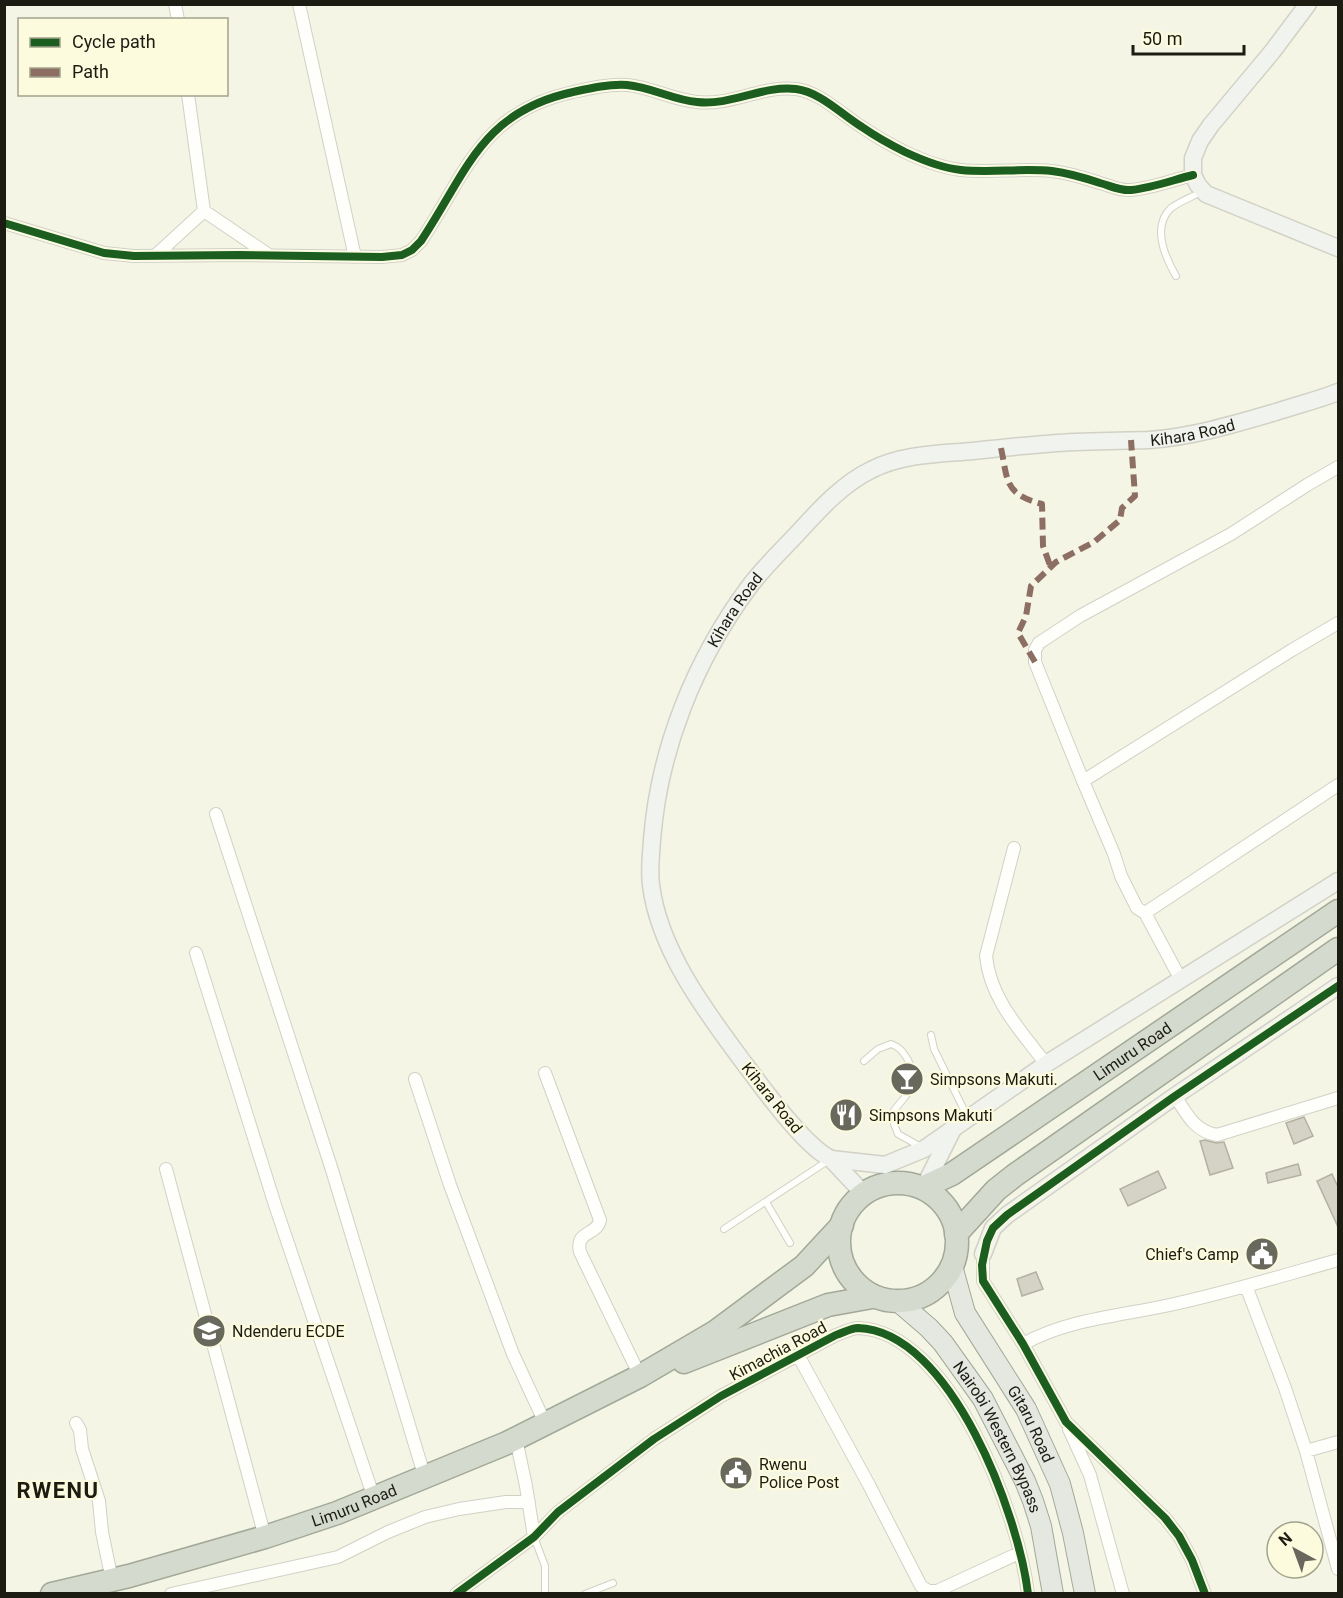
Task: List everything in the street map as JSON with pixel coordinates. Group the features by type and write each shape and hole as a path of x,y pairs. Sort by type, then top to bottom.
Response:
{"highway":[{"name":"Limuru Road","path":"924,1187 952,1174 1338,911"},
{"name":"Limuru Road","path":"956,1234 996,1190 1015,1175 1338,949"},
{"path":"908,1183 924,1187 934,1193 945,1205 953,1220 956,1250 952,1266 940,1284 917,1299 900,1303 884,1302 872,1297 855,1282 843,1263 840,1243 842,1225 851,1208 864,1194 878,1186 908,1183"},
{"name":"Limuru Road","path":"52,1593 112,1580 265,1537 337,1513 516,1439 640,1376 715,1332 804,1266 842,1225"},
{"name":"Limuru Road","path":"640,1376 699,1357 828,1305 872,1297"}],"main road":[{"path":"1308,4 1200,141 1193,158 1193,176 1203,191 1224,203 1338,248"},
{"name":"Kihara Road","path":"864,1194 831,1160 807,1141 765,1090 699,1000 668,944 657,915 651,884 655,808 673,736 690,688 723,625 750,585 803,527 852,482 881,465 909,457 937,454 1058,443 1152,440 1241,422 1338,392"},
{"path":"831,1160 885,1164 924,1149 1046,1064 1338,881"},
{"path":"983,1254 993,1228 1007,1215 1175,1096 1338,986"},
{"path":"924,1187 954,1129"},
{"name":"Gitaru Road","path":"952,1266 965,1313 1026,1409 1060,1484 1085,1593"},
{"name":"Nairobi Western Bypass","path":"900,1303 943,1343 983,1400 1033,1501 1041,1526 1053,1593"}],"street":[{"path":"299,4 355,257"},
{"path":"4,223 104,253 355,257 402,255 412,250 421,241 470,160 491,134 506,121 549,97 606,85 642,87 686,101 701,103 731,101 772,90 795,88 809,92 862,128 904,151 941,166 960,170 1052,171 1117,189 1131,190 1193,176"},
{"path":"188,96 204,211 270,255"},
{"path":"156,255 204,211"},
{"path":"1181,980 1145,913 1137,908 1121,876 1035,662 1035,650 1040,643 1080,616 1231,534 1307,484 1338,467"},
{"path":"1083,781 1338,623"},
{"path":"1145,913 1338,785"},
{"path":"216,814 332,1170 425,1478"},
{"path":"1014,848 988,946 987,968 991,983 1004,1010 1046,1064"},
{"path":"196,952 275,1205 374,1498"},
{"path":"545,1073 600,1220 596,1228 581,1238 578,1245 580,1252 640,1376"},
{"path":"415,1079 450,1185 513,1354 546,1425"},
{"path":"1175,1096 1195,1125 1204,1133 1217,1135 1338,1098"},
{"path":"166,1169 265,1537"},
{"path":"983,1254 983,1281 1023,1344 1066,1422 1090,1475 1123,1593"},
{"path":"1023,1344 1035,1337 1092,1319 1164,1306 1338,1260"},
{"path":"1246,1286 1306,1451 1338,1566"},
{"name":"Kimachia Road","path":"456,1593 472,1584 534,1537 558,1512 654,1439 721,1396 836,1335 855,1328 876,1331 899,1340 919,1355 948,1390 992,1467 1007,1509 1028,1593"},
{"path":"798,1355 921,1586 928,1591 938,1591 1019,1553"},
{"path":"1066,1422 1165,1518 1179,1536 1192,1560 1205,1593"},
{"path":"76,1423 80,1430 82,1449 99,1501 102,1533 112,1580"},
{"path":"516,1439 534,1537"},
{"path":"1306,1451 1338,1442"},
{"path":"171,1593 338,1557 388,1532 425,1517 470,1507 506,1502 529,1502"}],"lane":[{"path":"1176,276 1166,258 1161,229 1171,208 1203,191"},
{"path":"931,1035 934,1049 969,1119"},
{"path":"864,1061 878,1049 891,1044 903,1051 915,1076 912,1087 893,1112 894,1124 898,1134 924,1149"},
{"path":"724,1229 831,1160"},
{"path":"766,1202 790,1244"},
{"path":"534,1537 544,1566 545,1593"},
{"path":"585,1593 613,1583"}],"building":[{"path":"1304,1117 1313,1136 1294,1144 1286,1123"},
{"path":"1200,1141 1216,1143 1224,1142 1233,1168 1210,1175"},
{"path":"1298,1164 1301,1175 1268,1183 1266,1173"},
{"path":"1158,1171 1166,1188 1128,1206 1120,1189"},
{"path":"1332,1174 1338,1187 1338,1227 1317,1181"},
{"path":"1036,1272 1043,1289 1022,1296 1017,1279"}],"marked path":[{"path":"1035,662 1018,633 1026,616 1031,586 1056,562 1094,542 1120,520 1122,508 1135,496 1131,440"},
{"path":"1001,448 1007,478 1014,491 1042,504 1043,546 1051,568"}],"cycle path":[{"path":"4,223 104,253 134,256 382,257 402,255 412,250 421,241 465,169 497,130 517,114 542,101 573,92 613,85 636,86 697,102 735,99 771,90 805,91 822,99 867,130 900,149 925,161 954,169 1052,171 1127,190 1147,188 1193,175"},
{"path":"1205,1594 1192,1560 1179,1536 1165,1518 1066,1422 1023,1344 983,1281 982,1265 987,1241 993,1228 1007,1215 1175,1096 1338,986"},
{"path":"456,1594 534,1537 558,1512 654,1439 721,1396 836,1335 858,1328 892,1337 923,1360 950,1393 974,1433 995,1476 1011,1520 1028,1594"}],"place":[{"name":"Simpsons Makuti.","path":"907,1079"},
{"name":"Simpsons Makuti","path":"846,1115"},
{"name":"Chief's Camp","path":"1262,1254"},
{"name":"Ndenderu ECDE","path":"209,1331"},
{"name":"Rwenu Police Post","path":"736,1473"}],"district":[{"name":"RWENU","path":"58,1490"}]}
